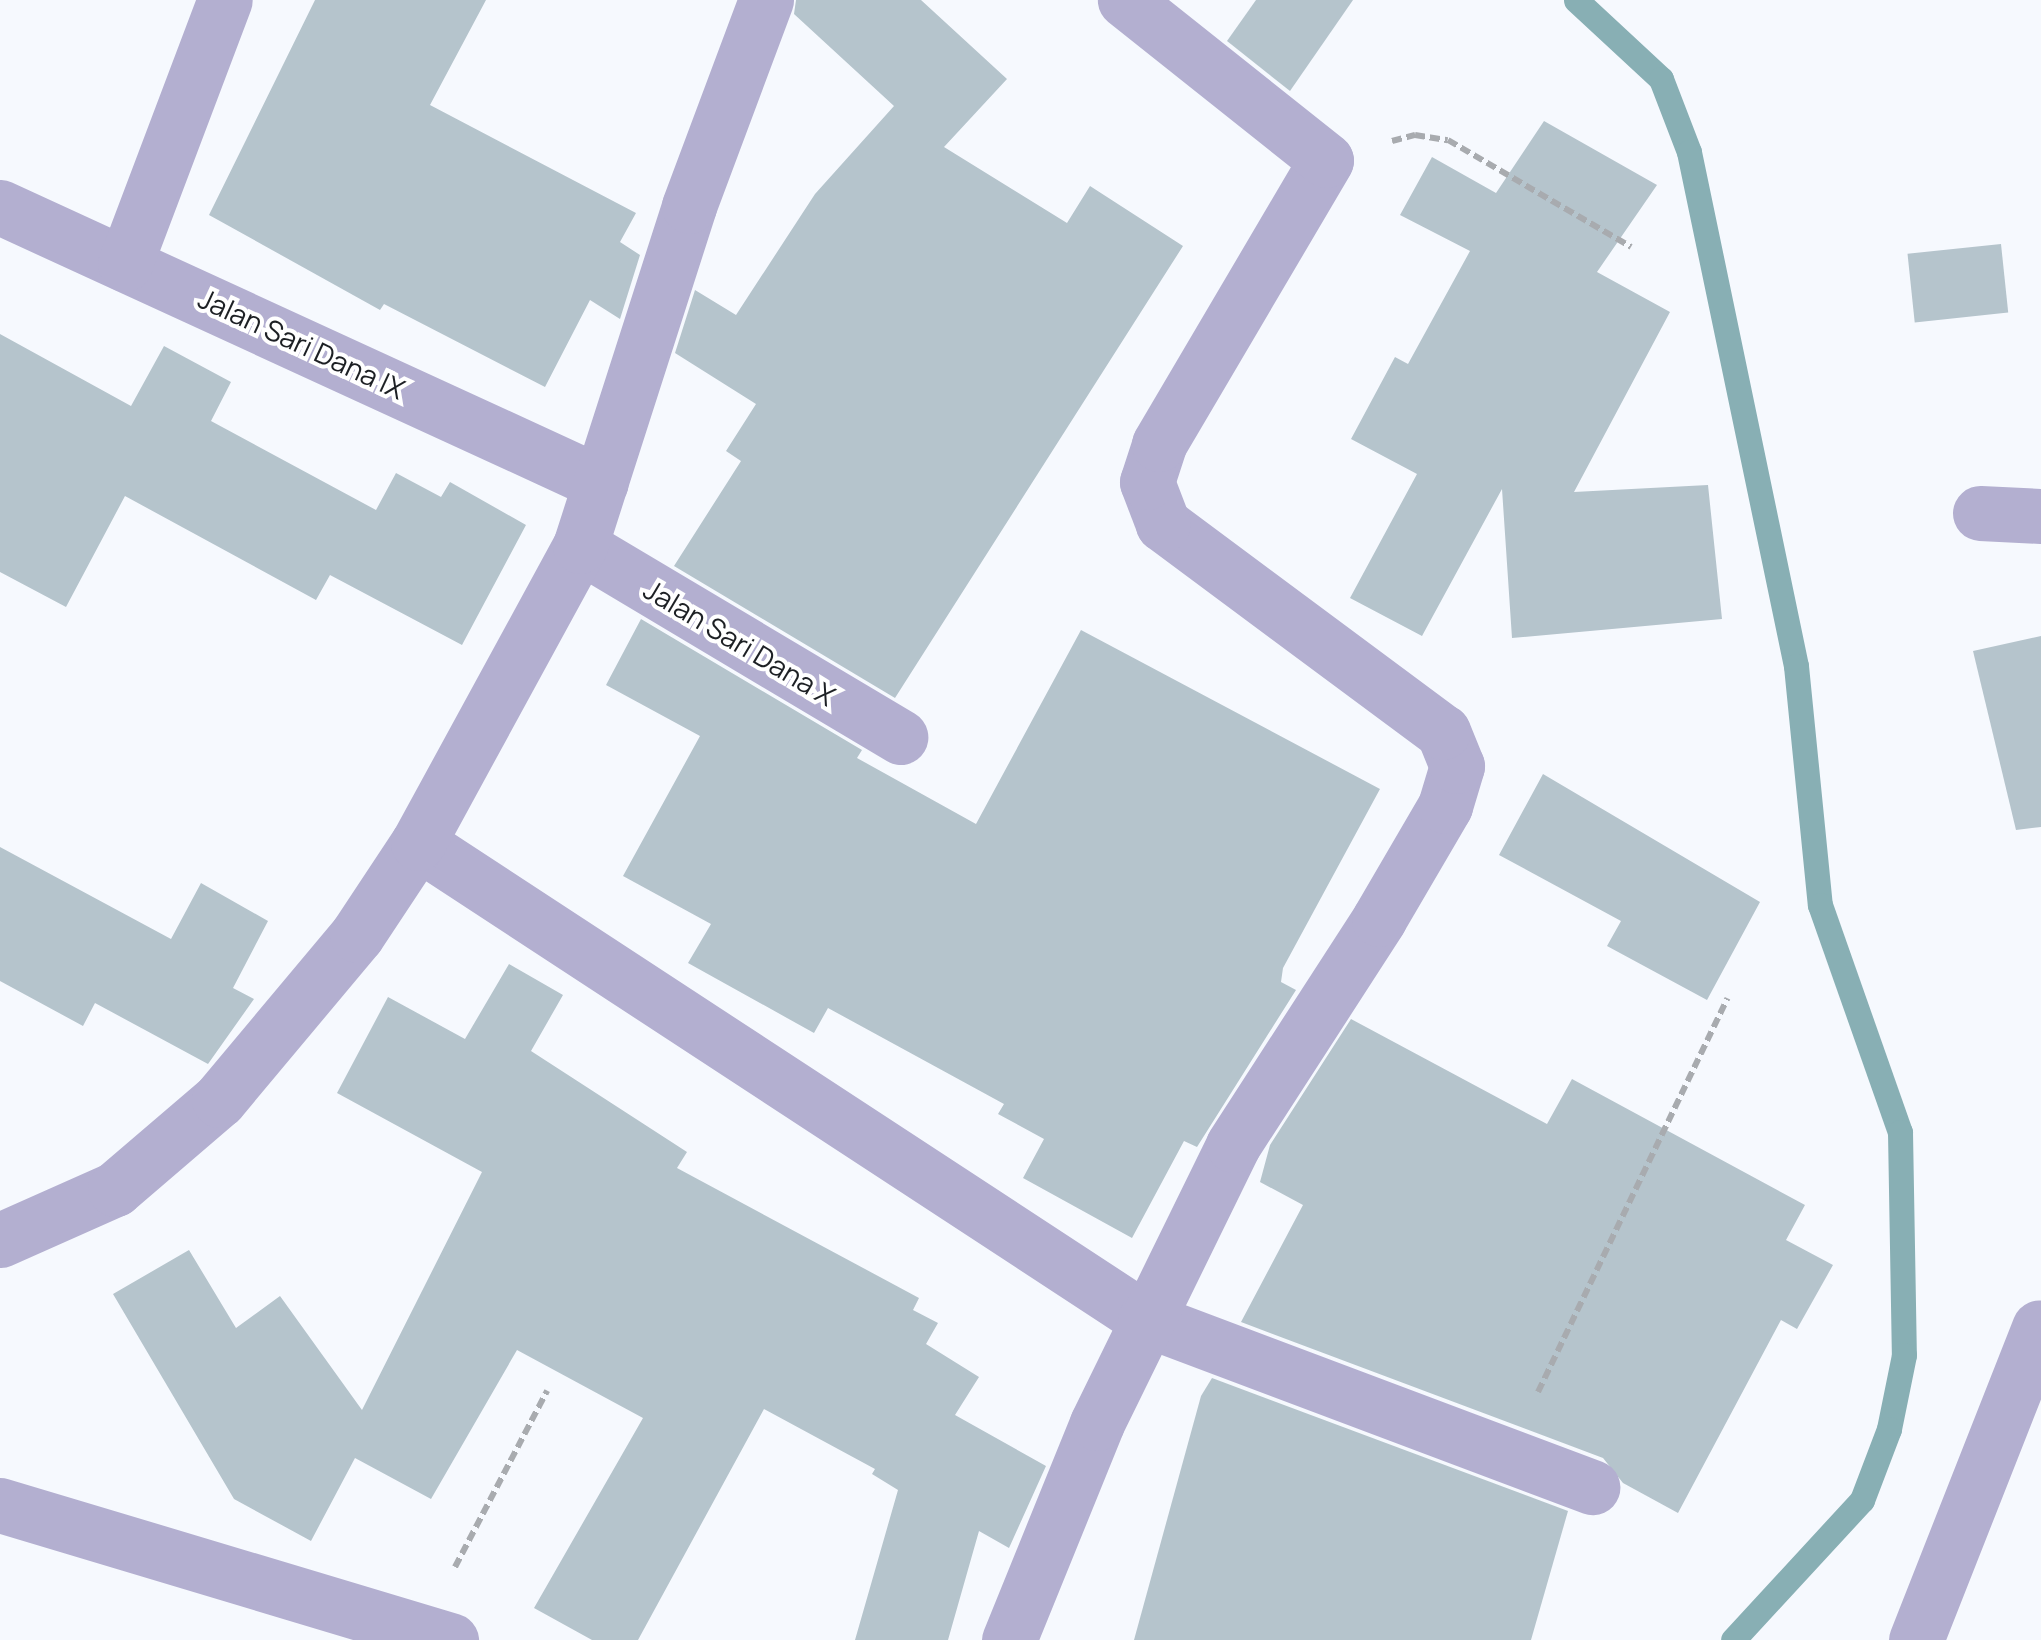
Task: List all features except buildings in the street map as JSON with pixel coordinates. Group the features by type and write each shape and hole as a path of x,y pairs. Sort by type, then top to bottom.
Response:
{"street":[{"path":"126,264 224,0"},
{"path":"0,1240 116,1188 219,1100 358,935 418,843 580,546 688,206 766,0"},
{"path":"1008,1640 1145,1318 1233,1145 1444,806 1456,766 1442,732 1163,524 1147,482 1159,444 1326,160 1125,0"},
{"name":"Jalan Sari Dana IX","path":"0,207 602,483"},
{"path":"1980,512 2041,516"},
{"name":"Jalan Sari Dana X","path":"580,546 900,737"},
{"path":"418,843 1145,1318 1509,1451 1592,1487"},
{"path":"1923,1638 2039,1327"},
{"path":"0,1505 436,1635"}],"path":[{"path":"1326,160 1416,135 1448,140 1631,248"},
{"path":"1509,1451 1728,998"},
{"path":"436,1635 547,1391"}],"waterway":[{"path":"1576,0 1661,79 1689,152 1796,666 1820,905 1900,1132 1904,1355 1889,1429 1862,1500 1733,1640"}]}
